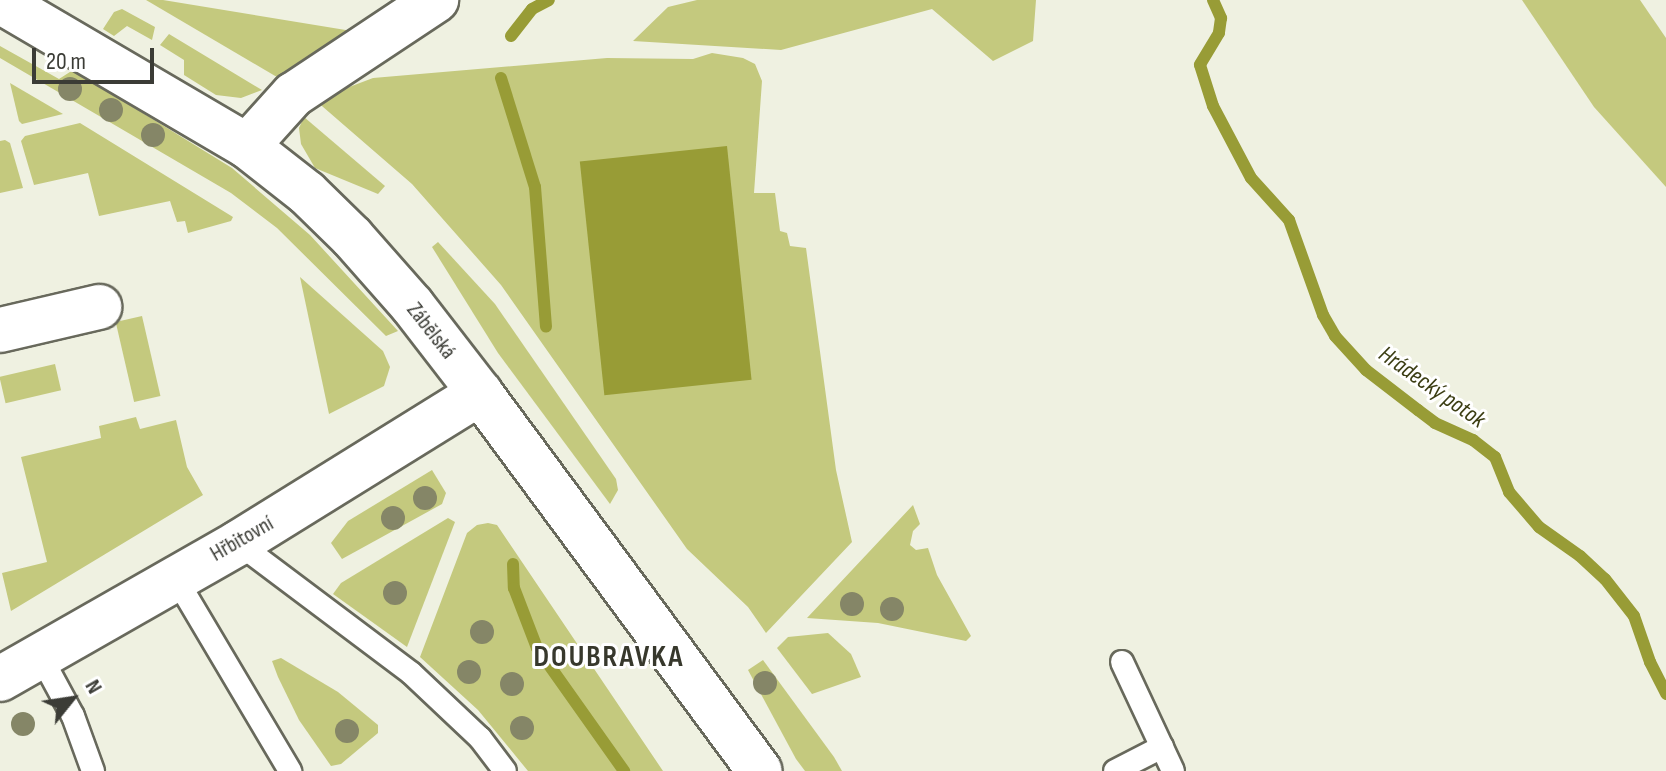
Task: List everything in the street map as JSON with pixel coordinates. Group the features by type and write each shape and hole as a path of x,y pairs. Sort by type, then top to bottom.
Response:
{"main road":[{"path":"247,146 293,95 436,0"},
{"name":"Zábělská","path":"2,1 247,146 307,193 352,237 412,305 480,393 760,771"},
{"path":"0,330 99,307"},
{"name":"Hřbitovní","path":"0,679 238,543 480,393"}],"lane":[{"path":"238,543 411,673 480,738 505,771"},
{"path":"175,577 290,771"},
{"path":"40,655 73,716 93,771"},
{"path":"1122,662 1173,771"},
{"path":"1115,771 1162,747"}],"green space":[{"path":"146,0 163,0 364,33 282,80"},
{"path":"697,0 1036,0 1033,41 993,61 932,9 781,50 633,41 668,7"},
{"path":"1522,0 1640,0 1666,38 1666,187 1594,107"},
{"path":"122,9 155,27 152,40 127,26 114,36 103,29 114,12"},
{"path":"169,34 262,90 241,98 216,95 184,75 184,60 160,45"},
{"path":"0,46 59,79 73,70 232,168 310,235 398,331 386,336 277,228 231,193 0,58"},
{"path":"712,53 743,58 755,64 762,81 754,193 775,193 780,231 787,233 790,246 806,248 836,470 852,542 766,633 748,607 687,549 501,285 412,184 315,100 373,78 607,58 693,59"},
{"path":"10,83 63,114 22,124"},
{"path":"304,117 385,186 378,194 315,168 301,144 299,128"},
{"path":"80,123 233,217 231,221 188,233 185,221 177,222 170,201 99,216 88,173 34,185 21,141 25,136"},
{"path":"0,141 10,143 23,188 0,193"},
{"path":"438,242 495,304 616,479 618,490 610,504 498,353 432,247"},
{"path":"300,277 383,351 390,367 384,386 329,414"},
{"path":"142,316 160,396 134,402 116,322"},
{"path":"55,364 61,390 6,403 0,377"},
{"path":"136,417 140,429 176,420 187,467 203,495 11,611 2,573 47,562 21,457 101,438 99,426"},
{"path":"432,470 446,493 442,504 342,559 331,543 348,521"},
{"path":"913,505 920,524 913,531 910,545 916,550 928,548 937,575 971,636 966,641 878,623 807,618"},
{"path":"448,518 455,522 407,647 333,594 341,583"},
{"path":"477,525 497,525 663,771 528,771 478,710 420,657 467,533"},
{"path":"828,633 851,654 861,677 812,694 777,648 788,637"},
{"path":"281,658 338,692 378,725 378,733 341,764 331,766 299,720 278,677 272,661"},
{"path":"763,660 842,771 805,771 796,759 748,670"}],"shaded area":[{"path":"727,146 752,380 604,395 580,161"}],"waterway":[{"path":"511,36 532,9 549,0"},
{"name":"Hrádecký potok","path":"1213,0 1221,18 1219,33 1200,65 1213,106 1251,178 1289,220 1323,315 1335,336 1366,370 1435,423 1473,440 1495,457 1509,492 1539,527 1580,556 1605,579 1634,616 1650,662 1666,694"},
{"path":"501,78 535,187 546,327"},
{"path":"513,564 514,588 537,648 624,771"}],"district":[{"name":"DOUBRAVKA","path":"609,657"}]}
